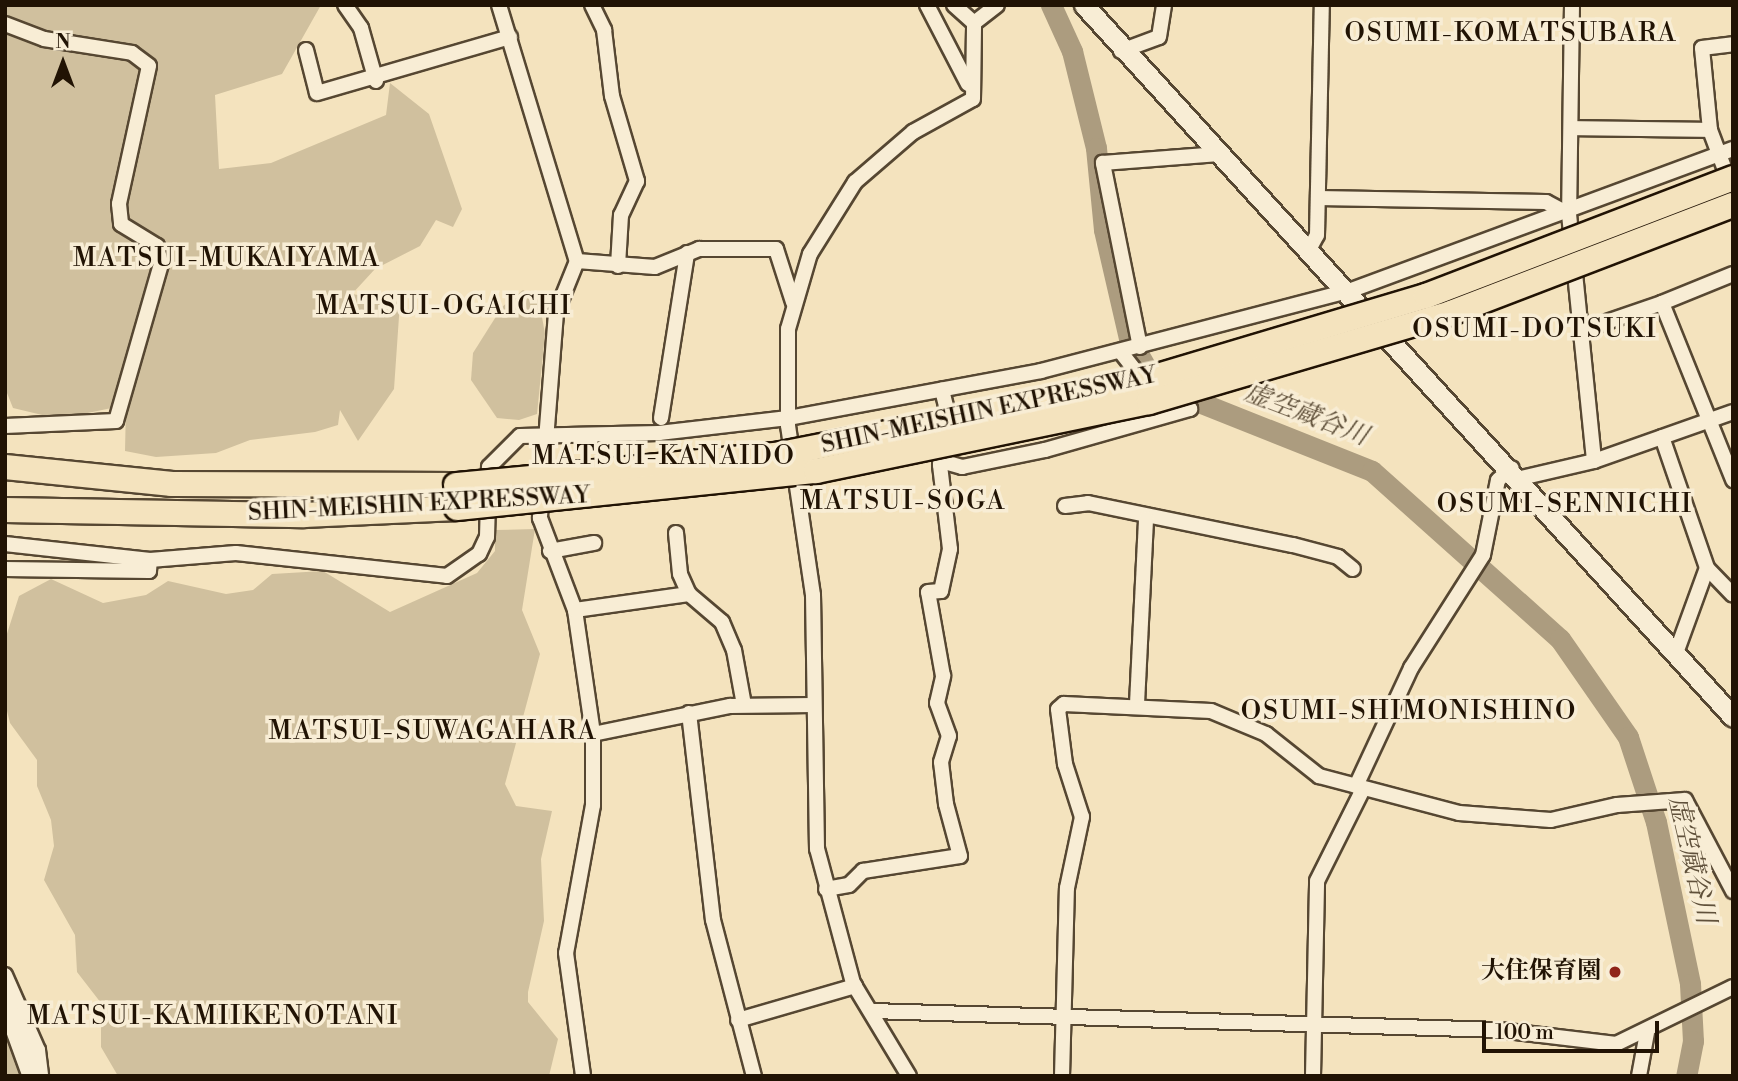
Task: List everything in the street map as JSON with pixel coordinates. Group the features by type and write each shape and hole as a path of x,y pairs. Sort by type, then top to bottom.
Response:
{"highway":[{"name":"SHIN-MEISHIN EXPRESSWAY","path":"5,467 172,484 456,496 781,454 1124,386 1426,296 1733,178"},
{"name":"SHIN-MEISHIN EXPRESSWAY","path":"5,510 197,512 816,471 1149,402 1451,313 1733,205"}],"street":[{"path":"345,5 361,28 376,81"},
{"path":"499,5 577,261 556,313 541,518 550,551 575,610 593,734 593,805 566,953 583,1076"},
{"path":"592,5 604,30 612,96 637,181 621,215 618,266"},
{"path":"927,5 973,99"},
{"path":"954,5 974,23 973,99"},
{"path":"974,23 997,5"},
{"path":"1084,5 1121,51 1310,248 1517,473 1733,717"},
{"path":"1121,51 1159,37 1164,5"},
{"path":"1310,248 1317,235 1322,5"},
{"path":"1572,5 1569,214 1583,330 1594,461"},
{"path":"5,24 44,39 132,53 149,66 119,204 121,224 157,246 161,264 116,421 5,426"},
{"path":"306,50 317,93 376,81 510,37"},
{"path":"1733,44 1702,48 1710,130 1726,152 1733,191"},
{"path":"909,1076 855,986 817,849 813,595 788,418 793,302 810,254 855,182 913,132 973,99"},
{"path":"1571,128 1710,130"},
{"path":"5,544 149,560 236,553 447,576 479,554 487,537 489,467 497,453 520,436 546,431 659,433 788,418 942,390 1120,351 1349,291 1569,214 1726,152"},
{"path":"1140,346 1103,163 1219,154"},
{"path":"1318,198 1546,202 1569,214"},
{"path":"577,261 655,267 687,253 776,249 793,302"},
{"path":"662,418 687,253"},
{"path":"1583,330 1662,303 1733,274"},
{"path":"1662,303 1733,480"},
{"path":"941,461 962,467 1190,409 1153,392 1120,351"},
{"path":"826,889 849,885 863,871 960,856 946,804 941,762 949,736 937,704 943,676 928,592 941,591 950,549 941,461 947,410 942,390"},
{"path":"1313,1076 1317,880 1411,667 1483,555 1498,480 1517,473 1594,461 1733,412"},
{"path":"1010,419 1017,453"},
{"path":"1662,437 1707,568 1733,594"},
{"path":"1065,506 1088,503 1146,518 1293,545 1338,556 1353,569"},
{"path":"1137,705 1146,518"},
{"path":"676,533 674,550 689,594 722,622 734,650 744,705"},
{"path":"550,551 594,544"},
{"path":"5,569 149,571 149,560"},
{"path":"1676,653 1707,568"},
{"path":"575,610 689,594"},
{"path":"593,734 689,713 744,705 813,705"},
{"path":"1062,1076 1067,888 1082,817 1065,764 1058,709 1137,705 1211,711 1266,734 1319,776 1359,788 1512,820 1685,800 1733,891"},
{"path":"689,713 713,920 754,1076"},
{"path":"5,975 38,1050 41,1076"},
{"path":"738,1020 855,986"},
{"path":"871,1012 1499,1030 1587,1044 1616,1044 1647,1033 1682,1008 1733,987"},
{"path":"5,1002 32,1076"},
{"path":"1639,1076 1647,1033"}],"shaded area":[{"path":"5,5 321,5 282,74 215,95 219,169 271,163 386,115 390,83 429,114 462,209 453,227 436,220 420,246 375,269 352,294 400,302 394,389 358,441 340,410 338,425 315,432 250,440 216,453 156,457 125,451 126,405 59,419 13,408 5,388"},
{"path":"523,290 539,300 545,334 537,414 519,420 497,418 471,380 473,353 502,307"},
{"path":"535,529 522,610 540,654 505,784 516,806 552,811 541,859 544,921 528,992 528,1002 558,1039 549,1076 118,1076 101,1047 101,1003 77,972 75,935 44,880 54,846 51,820 37,786 37,760 10,723 5,703 5,640 19,596 51,579 103,603 146,595 168,581 226,594 253,590 272,574 323,571 390,612 477,573 495,551 495,530"},
{"path":"5,1029 20,1070 21,1076 5,1076"}],"waterway":[{"name":"虚空蔵谷川","path":"1051,5 1072,51 1096,148 1104,230 1129,338 1156,385 1372,471 1560,639 1628,737 1656,822 1690,984 1693,1041 1686,1076"}],"place":[{"name":"大住保育園","path":"1615,972"}],"district":[{"name":"OSUMI-KOMATSUBARA","path":"1511,34"},
{"name":"MATSUI-MUKAIYAMA","path":"227,259"},
{"name":"MATSUI-OGAICHI","path":"444,307"},
{"name":"OSUMI-DOTSUKI","path":"1535,330"},
{"name":"MATSUI-KANAIDO","path":"664,457"},
{"name":"MATSUI-SOGA","path":"903,502"},
{"name":"OSUMI-SENNICHI","path":"1565,505"},
{"name":"OSUMI-SHIMONISHINO","path":"1409,712"},
{"name":"MATSUI-SUWAGAHARA","path":"433,732"},
{"name":"MATSUI-KAMIIKENOTANI","path":"213,1017"}]}
